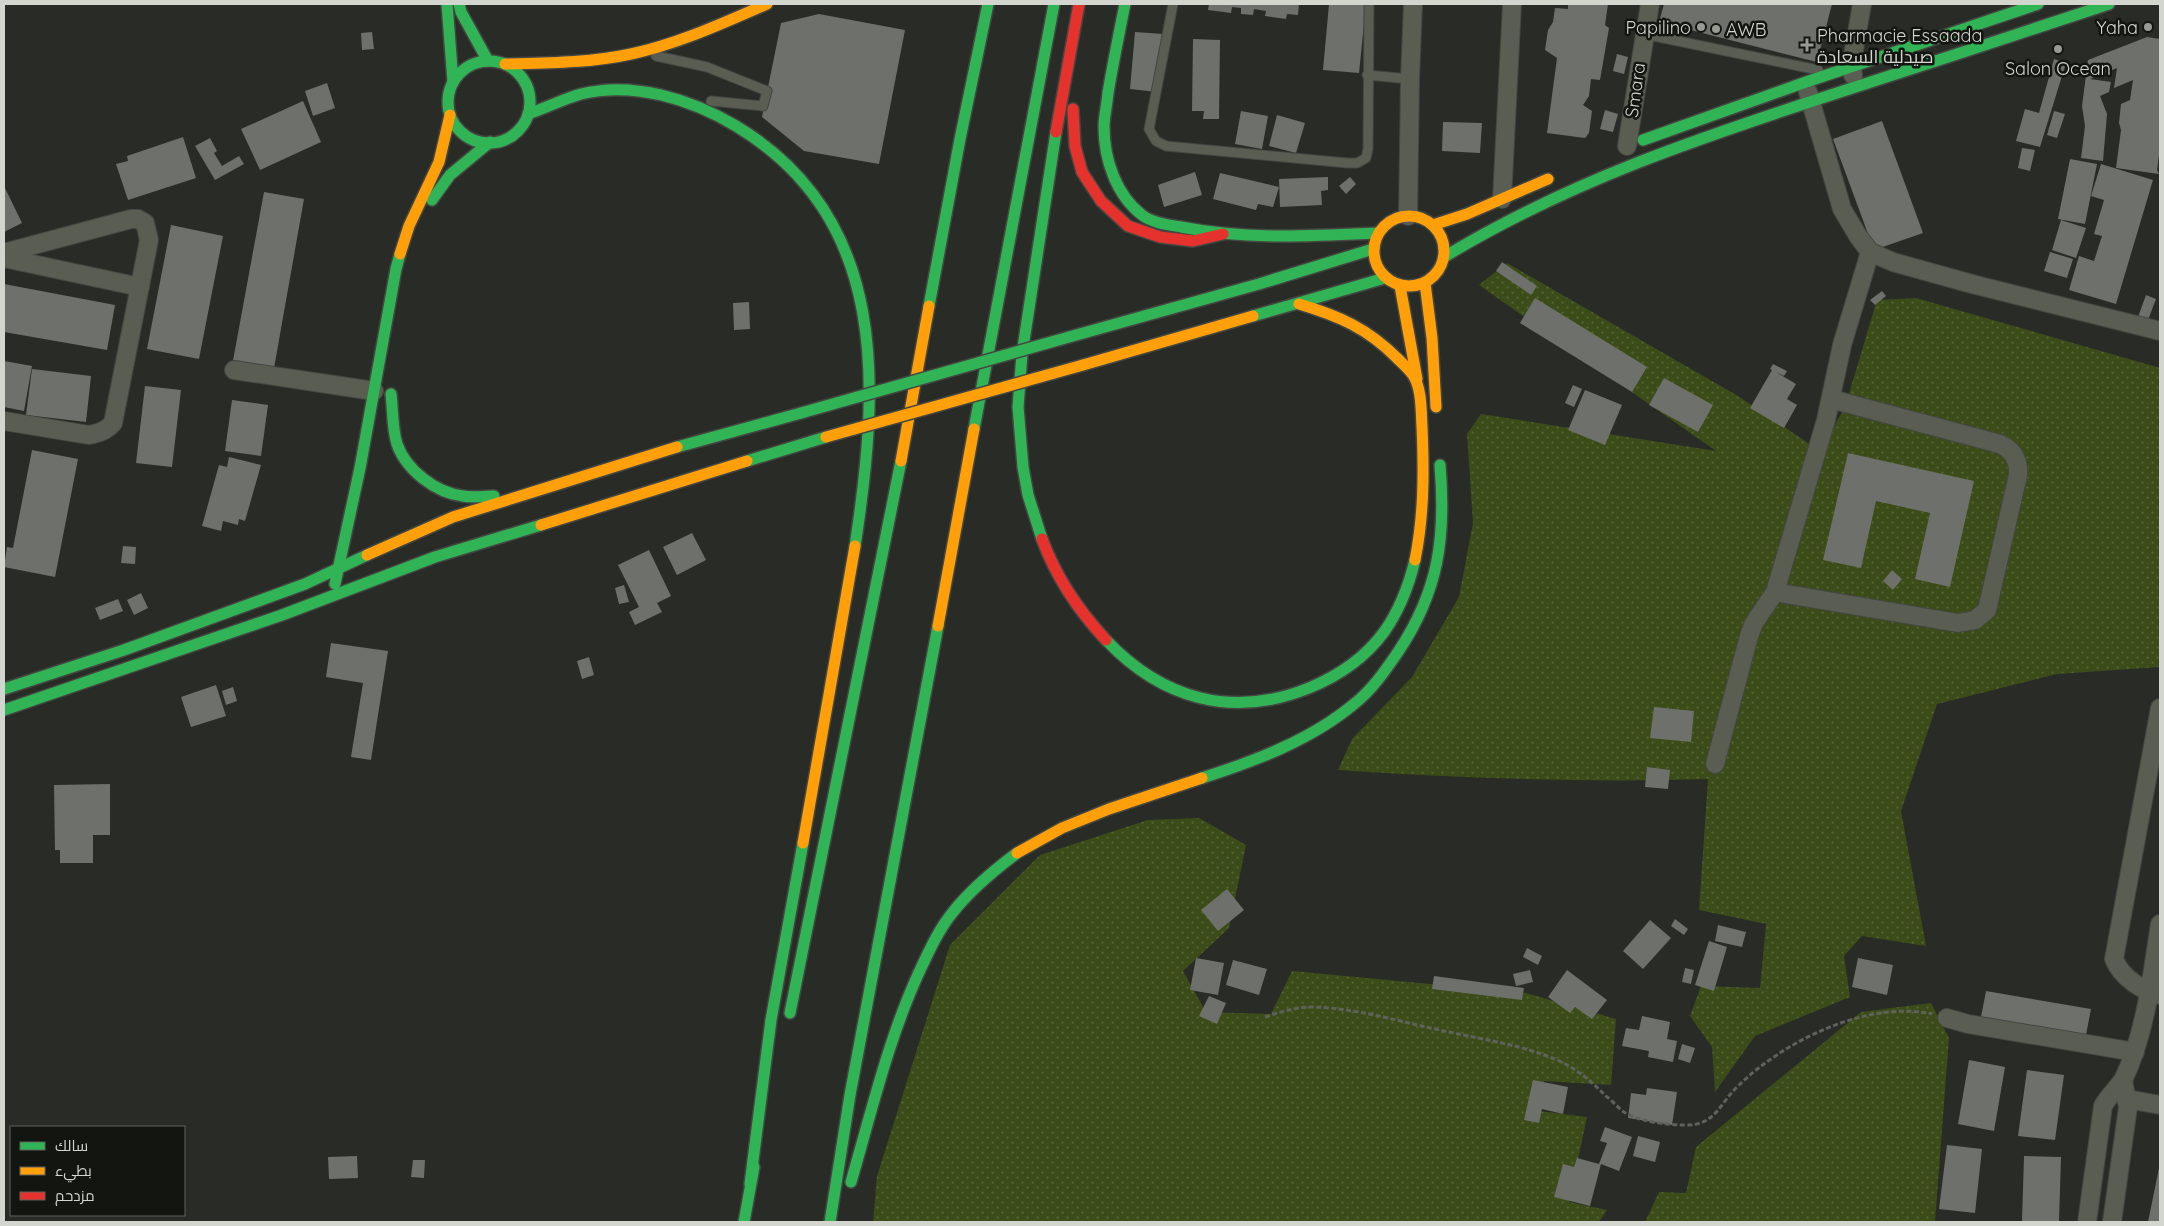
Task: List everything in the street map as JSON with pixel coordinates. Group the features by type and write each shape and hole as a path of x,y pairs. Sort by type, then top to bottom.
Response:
{"main road":[{"path":"447,4 453,82"},
{"path":"459,4 461,12 488,61"},
{"path":"505,64 519,74 527,88 529,97 528,114 513,134 498,141 490,142 473,139 454,123 450,115 448,98 453,82 458,75 472,65 488,61 505,64 566,63 598,60 638,52 694,35 767,4"},
{"path":"788,1023 885,546 960,139 988,4"},
{"path":"830,1222 850,1095 1054,4"},
{"path":"1079,4 1027,327 1018,404 1022,465 1029,501 1048,559 1069,596 1094,628 1132,665 1173,689 1215,703 1249,706 1286,699 1337,675 1374,644 1391,622 1405,593 1415,556 1423,498 1423,460 1417,379 1400,286"},
{"path":"1125,4 1111,76 1104,126 1108,165 1121,190 1143,216 1172,225 1224,234 1302,237 1378,234"},
{"path":"1623,148 1693,121 2038,4"},
{"path":"1444,257 1500,222 1601,177 1672,149 2109,4"},
{"path":"1070,56 1074,146 1082,172 1101,201 1128,226 1160,237 1193,241 1224,234"},
{"path":"528,114 590,92 620,90 668,98 715,114 744,131 778,156 809,187 834,224 845,247 860,294 868,337 871,390 867,456 829,708 780,968 744,1222"},
{"path":"384,430 392,291 402,247 419,202 439,162 450,115"},
{"path":"406,281 412,248 436,191 462,164 490,142"},
{"path":"1433,225 1502,199 1555,176"},
{"path":"1408,216 1422,218 1433,225 1440,234 1444,245 1444,257 1434,276 1425,283 1413,287 1400,286 1385,278 1376,265 1373,249 1378,234 1391,221 1408,216"},
{"path":"4,689 124,650 305,584 453,517 518,496 634,459 1259,284 1373,249"},
{"path":"4,710 236,631 483,542 826,437 1083,366 1385,278"},
{"path":"1425,283 1432,338 1437,420"},
{"path":"1299,304 1335,314 1376,336 1417,379"},
{"path":"386,390 400,451 425,479 448,492 462,496 518,496"},
{"path":"333,596 338,569 386,390"},
{"path":"840,1222 891,1048 913,985 943,926 974,887 1007,858 1072,823 1112,806 1262,758 1303,739 1348,709 1382,677 1423,613 1436,577 1443,533 1439,456"},
{"path":"352,588 360,541"},
{"path":"750,1184 775,1080"}],"street":[{"path":"1408,216 1413,4"},
{"path":"1502,199 1512,4"},
{"name":"Smara","path":"1623,148 1650,4"},
{"path":"1855,88 1851,67 1862,4"},
{"path":"1806,82 1810,102 1842,209 1870,252 1893,262 1972,284 2160,331"},
{"path":"4,253 131,219 138,219 145,224 149,240 113,424 108,429 89,435 4,422"},
{"path":"1715,764 1751,629 1775,592 1826,420 1842,345 1870,252"},
{"path":"4,258 140,287"},
{"path":"234,370 386,390"},
{"path":"1775,592 1958,623 1975,620 1987,610 2018,475 2019,468 2014,455 2000,444 1830,399"},
{"path":"2155,993 2126,976 2116,966 2114,959 2160,708"},
{"path":"2087,1222 2103,1106 2112,1092 2123,1081 2155,993 2160,924"},
{"path":"1947,1018 1968,1024 2134,1052"},
{"path":"2112,1222 2127,1099 2123,1081"},
{"path":"2127,1099 2160,1106"}],"lane":[{"path":"1172,4 1149,129 1156,141 1166,146 1357,163 1366,158 1368,149 1367,75 1369,4"},
{"path":"1644,34 1833,73"},
{"path":"638,52 706,68 767,91 763,106 668,98"},
{"path":"1367,75 1410,79"}],"path":[{"path":"1265,1017 1290,1009 1310,1007 1332,1009 1366,1014 1502,1044 1553,1058 1583,1074 1624,1112 1658,1122 1685,1125 1698,1124 1711,1119 1737,1087 1771,1058 1826,1030 1866,1015 1896,1010 1931,1013 1947,1018"}],"green space":[{"path":"1507,263 1738,396 1820,451 1845,407 1877,300 1916,298 2160,368 2160,667 2057,674 1937,704 1901,811 1926,946 1862,936 1844,956 1850,997 1755,1036 1715,1092 1712,1047 1690,1016 1701,986 1760,988 1766,924 1699,910 1708,779 1523,779 1338,770 1352,739 1412,677 1459,597 1473,523 1467,434 1481,414 1716,451 1479,285"},
{"path":"1199,818 1246,845 1229,928 1183,971 1206,1012 1271,1014 1292,971 1526,993 1616,1019 1611,1085 1544,1081 1539,1111 1587,1117 1569,1202 1607,1210 1599,1222 873,1222 877,1176 950,945 1040,855 1148,820"},
{"path":"1931,1003 1949,1038 1935,1222 1645,1222 1659,1192 1686,1193 1696,1147 1861,1012"}],"building":[{"path":"1209,4 1299,4 1298,15 1287,14 1286,19 1265,16 1266,11 1254,9 1253,15 1241,14 1241,8 1232,7 1231,13 1208,10"},
{"path":"1329,4 1366,4 1359,73 1323,70"},
{"path":"1568,4 1608,4 1605,25 1609,28 1600,80 1591,79 1589,96 1583,105 1592,111 1589,133 1585,138 1547,133 1557,58 1545,50 1548,30 1553,22 1555,8 1568,9"},
{"path":"1664,4 1832,4 1817,62 1659,22"},
{"path":"819,14 905,30 879,164 804,151 762,117 781,23"},
{"path":"372,32 374,49 362,50 361,33"},
{"path":"1135,32 1163,34 1157,92 1130,89"},
{"path":"2147,37 2160,39 2160,148 2157,170 2159,174 2116,168 2121,130 2119,123 2121,104 2130,100 2133,80 2114,88 2117,68 2090,79 2111,82 2109,92 2100,96 2107,114 2103,161 2081,158 2085,126 2082,106 2088,60"},
{"path":"1193,39 1220,40 1219,119 1203,119 1204,111 1192,111"},
{"path":"1617,54 1628,57 1624,74 1613,71"},
{"path":"2054,59 2066,63 2040,147 2016,141 2025,109 2039,113"},
{"path":"327,83 335,108 313,116 305,91"},
{"path":"303,101 321,142 260,170 241,129"},
{"path":"1605,110 1618,114 1613,132 1600,129"},
{"path":"1241,111 1268,116 1262,149 1235,144"},
{"path":"2054,111 2065,114 2057,138 2047,135"},
{"path":"1277,115 1305,123 1296,153 1269,146"},
{"path":"1882,121 1923,233 1874,250 1833,139"},
{"path":"1443,122 1482,123 1480,153 1442,151"},
{"path":"183,137 196,178 128,200 116,164 128,161 127,156"},
{"path":"210,138 217,151 214,153 222,166 239,156 244,164 215,180 195,146"},
{"path":"2022,148 2035,150 2030,171 2018,168"},
{"path":"2070,159 2097,164 2085,224 2058,219"},
{"path":"2101,164 2153,180 2116,304 2069,290 2079,256 2094,261 2102,236 2094,234 2104,200 2091,196"},
{"path":"1195,172 1202,195 1164,207 1158,185"},
{"path":"1220,173 1279,187 1273,207 1258,204 1256,210 1213,199"},
{"path":"1328,177 1328,190 1321,191 1322,205 1280,207 1279,179"},
{"path":"1350,177 1356,184 1346,194 1339,186"},
{"path":"4,186 22,223 4,232"},
{"path":"264,192 304,199 273,374 232,366"},
{"path":"2061,220 2086,228 2076,258 2052,250"},
{"path":"171,225 223,236 199,359 147,349"},
{"path":"2050,252 2073,259 2067,278 2044,271"},
{"path":"1502,262 1537,286 1531,295 1496,271"},
{"path":"4,284 115,305 107,350 4,332"},
{"path":"1882,291 1886,296 1875,305 1870,300"},
{"path":"2146,295 2156,299 2148,320 2138,317"},
{"path":"1535,298 1647,367 1632,392 1520,323"},
{"path":"749,302 750,329 734,330 733,303"},
{"path":"4,361 32,366 24,411 4,407"},
{"path":"1773,364 1787,371 1784,376 1776,372 1796,384 1787,399 1797,405 1784,428 1750,408 1772,370 1770,369"},
{"path":"32,369 91,376 86,422 26,415"},
{"path":"1664,378 1713,405 1698,432 1649,405"},
{"path":"1573,385 1582,389 1574,407 1565,403"},
{"path":"145,386 181,390 172,467 136,463"},
{"path":"1585,390 1622,405 1605,445 1568,430"},
{"path":"232,400 268,405 261,456 225,451"},
{"path":"32,450 78,459 55,577 4,567 7,547 13,548"},
{"path":"1848,453 1974,481 1950,587 1915,579 1930,513 1876,501 1861,568 1823,560"},
{"path":"229,457 261,465 245,521 239,519 238,525 223,521 221,531 202,526 219,465 227,467"},
{"path":"692,533 706,560 677,575 663,547"},
{"path":"123,546 136,547 135,564 121,563"},
{"path":"649,550 671,596 657,603 662,612 635,625 629,612 639,607 618,565"},
{"path":"1892,570 1902,579 1893,590 1883,581"},
{"path":"624,585 629,602 619,604 615,588"},
{"path":"141,593 148,608 134,615 127,600"},
{"path":"118,599 123,611 100,620 95,608"},
{"path":"331,643 388,651 371,760 351,757 363,683 326,677"},
{"path":"589,657 594,675 582,679 577,661"},
{"path":"216,685 226,716 191,727 181,697"},
{"path":"233,687 237,701 226,705 222,691"},
{"path":"1654,707 1694,711 1691,742 1650,738"},
{"path":"1647,767 1670,770 1668,789 1645,787"},
{"path":"110,784 110,835 93,835 93,863 60,863 60,850 55,850 54,785"},
{"path":"1227,889 1244,910 1218,931 1201,910"},
{"path":"1675,919 1688,929 1684,935 1671,926"},
{"path":"1650,920 1671,938 1643,969 1623,951"},
{"path":"1718,925 1746,932 1742,947 1715,941"},
{"path":"1709,941 1727,947 1714,991 1695,985"},
{"path":"1527,948 1542,956 1538,965 1523,957"},
{"path":"1196,958 1224,963 1218,995 1190,990"},
{"path":"1858,958 1893,965 1887,995 1852,987"},
{"path":"1233,960 1267,969 1259,995 1226,985"},
{"path":"1685,968 1694,970 1691,984 1682,982"},
{"path":"1530,970 1533,982 1516,986 1513,974"},
{"path":"1567,970 1607,1000 1592,1019 1575,1007 1570,1013 1548,997"},
{"path":"1434,976 1524,988 1522,1000 1432,989"},
{"path":"1986,991 2091,1009 2086,1035 1981,1017"},
{"path":"1209,996 1226,1003 1217,1024 1199,1016"},
{"path":"1642,1016 1670,1022 1667,1039 1677,1041 1673,1062 1648,1057 1649,1051 1622,1046 1626,1028 1639,1030"},
{"path":"1682,1044 1695,1048 1690,1063 1678,1059"},
{"path":"1969,1060 2005,1067 1994,1131 1958,1124"},
{"path":"2027,1070 2064,1075 2055,1140 2018,1136"},
{"path":"1533,1080 1568,1087 1563,1114 1542,1109 1539,1123 1524,1120"},
{"path":"1647,1088 1677,1092 1672,1125 1628,1118 1631,1093 1646,1095"},
{"path":"1605,1127 1632,1137 1619,1171 1601,1164 1590,1206 1554,1197 1563,1164 1574,1167 1577,1158 1599,1164 1607,1143 1600,1141"},
{"path":"1638,1136 1660,1142 1655,1162 1633,1156"},
{"path":"1947,1145 1982,1149 1975,1213 1939,1209"},
{"path":"357,1156 358,1178 329,1179 328,1157"},
{"path":"2024,1156 2061,1157 2059,1222 2022,1221"},
{"path":"413,1160 425,1160 424,1178 411,1177"},
{"path":"2159,1168 2160,1222 2148,1222"}],"traffic: fast":[{"path":"447,4 453,82"},
{"path":"459,4 461,12 488,61"},
{"path":"929,306 960,139 988,4"},
{"path":"974,429 1054,4"},
{"path":"1125,4 1108,93 1104,127 1106,151 1113,176 1133,207 1146,218 1161,223 1230,234 1280,236 1378,233"},
{"path":"1643,140 1806,82 2038,4"},
{"path":"1444,257 1539,205 1637,163 1737,126 2109,4"},
{"path":"489,61 505,65 518,73 526,86 530,102 526,118 518,131 505,139 489,143 473,139 460,131 452,118 448,102 452,86 460,73 473,65 489,61"},
{"path":"528,114 574,96 601,91 641,91 681,101 719,116 736,126 787,164 823,209 848,258 863,312 869,369 868,427 863,487 855,546"},
{"path":"1042,539 1028,495 1023,467 1018,407 1022,354 1056,132"},
{"path":"432,200 450,175 490,142"},
{"path":"1069,337 1259,284 1373,249"},
{"path":"335,584 360,468 400,254"},
{"path":"1253,316 1385,278"},
{"path":"801,413 1069,337"},
{"path":"391,394 393,425 397,444 407,463 423,479 453,494 471,497 494,496"},
{"path":"677,447 801,413"},
{"path":"747,461 826,437"},
{"path":"790,1013 901,461"},
{"path":"1202,778 1262,757 1320,728 1361,699 1383,673 1412,629 1431,585 1437,563 1442,516 1440,465"},
{"path":"4,710 282,615 435,557 541,525"},
{"path":"4,689 124,650 305,584 367,555"},
{"path":"1106,640 1151,677 1175,689 1200,698 1226,702 1253,702 1280,697 1309,688 1330,678 1360,658 1377,641 1399,607 1415,560"},
{"path":"830,1222 850,1095 938,626"},
{"path":"750,1184 771,1020 803,843"},
{"path":"851,1182 890,1047 931,946 948,919 967,896 1017,853"},
{"path":"744,1222 754,1167"}],"traffic: slow":[{"path":"505,64 584,61 649,50 717,26 767,4"},
{"path":"400,254 409,226 439,162 450,115"},
{"path":"1433,225 1467,214 1548,179"},
{"path":"1416,216 1429,222 1438,231 1442,237 1444,251 1442,265 1434,276 1423,284 1402,286 1395,284 1384,276 1376,265 1374,244 1376,237 1384,226 1395,218 1416,216"},
{"path":"1425,283 1432,338 1436,407"},
{"path":"1400,286 1417,379"},
{"path":"1299,304 1340,318 1363,331 1397,358 1410,371 1416,381 1420,393 1423,477 1422,510 1415,560"},
{"path":"901,461 929,306"},
{"path":"1083,365 1253,316"},
{"path":"826,437 1083,365"},
{"path":"938,626 974,429"},
{"path":"367,555 453,517 677,447"},
{"path":"541,525 747,461"},
{"path":"803,843 855,546"},
{"path":"1017,853 1062,828 1109,809 1202,778"}],"traffic: jam":[{"path":"1056,132 1079,4"},
{"path":"1073,109 1075,146 1082,172 1101,201 1128,226 1160,237 1193,241 1223,234"},
{"path":"1042,539 1061,580 1086,617 1106,640"}],"place":[{"name":"Papilino","path":"1701,27"},
{"name":"Yaha","path":"2148,27"},
{"name":"AWB","path":"1716,29"},
{"name":"Pharmacie Essaada صيدلية السعادة","path":"1807,45"},
{"name":"Salon Ocean","path":"2058,49"}]}
